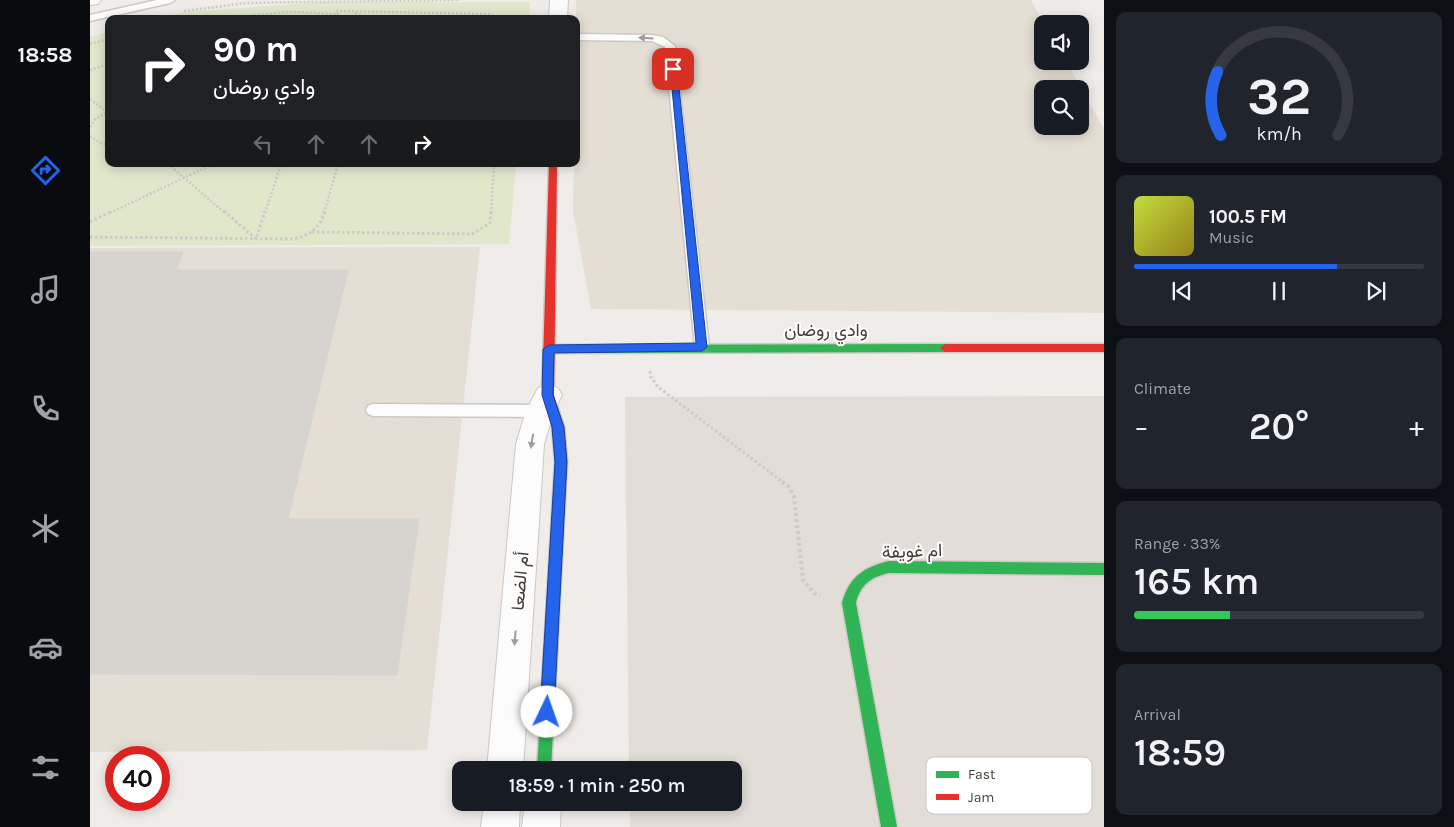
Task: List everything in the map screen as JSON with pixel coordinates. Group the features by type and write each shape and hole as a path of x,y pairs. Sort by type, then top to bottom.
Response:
{"street":[{"path":"558,15 559,0"},
{"name":"أم الضعا","path":"506,761 530,444 544,403 549,349 553,167"},
{"name":"وادي روضان","path":"549,349 648,347 1104,348"},
{"name":"أم الضعا","path":"544,403 558,427 561,462 544,761"},
{"name":"ام غويفة","path":"849,603 850,591 857,581 874,569 889,567 1104,569"},
{"path":"849,603 889,827"},
{"path":"500,827 501,811"},
{"path":"541,827 542,811"}],"lane":[{"path":"90,18 170,0"},
{"path":"580,37 652,38 670,46 702,347"},
{"path":"373,410 544,403"}],"path":[{"path":"184,11 281,2 460,0"},
{"path":"255,15 289,12 338,14 336,12 352,12 492,15"},
{"path":"352,12 358,15"},
{"path":"90,44 105,40"},
{"path":"90,70 105,65"},
{"path":"90,99 105,110"},
{"path":"90,126 94,120 105,114"},
{"path":"90,137 105,144"},
{"path":"171,167 256,240"},
{"path":"90,222 207,167"},
{"path":"256,240 280,167"},
{"path":"312,232 322,221 337,167"},
{"path":"90,237 256,240 293,239 312,232 472,234 490,223 494,167"},
{"path":"648,347 651,377 658,387 788,486 794,497 803,580 814,593 849,603"}],"shaded area":[{"path":"576,0 1031,0 1039,15 1034,15 1034,70 1071,70 1077,80 1034,80 1034,135 1089,135 1089,102 1104,129 1104,313 591,309 573,211 574,167 580,167 580,15 576,15"},
{"path":"480,247 427,750 170,752 170,746 105,746 105,752 90,752 90,248"},
{"path":"1104,396 1104,827 630,827 630,811 742,811 742,761 629,761 625,397"}],"green space":[{"path":"325,2 530,2 529,15 174,15 184,12"},
{"path":"105,33 105,167 516,167 509,244 90,246 90,37"}],"building":[{"path":"90,252 183,252 176,270 348,270 288,519 419,519 397,675 90,674"}],"traffic: fast":[{"path":"549,349 945,348"},
{"path":"544,761 561,461"},
{"path":"889,827 849,603 854,588 862,578 874,571 889,567 1104,569"}],"traffic: jam":[{"path":"553,167 548,395 558,427 561,461"},
{"path":"945,348 1104,348"}],"route":[{"path":"547,712 561,462 558,427 548,395 549,349 702,347 673,69"}]}
